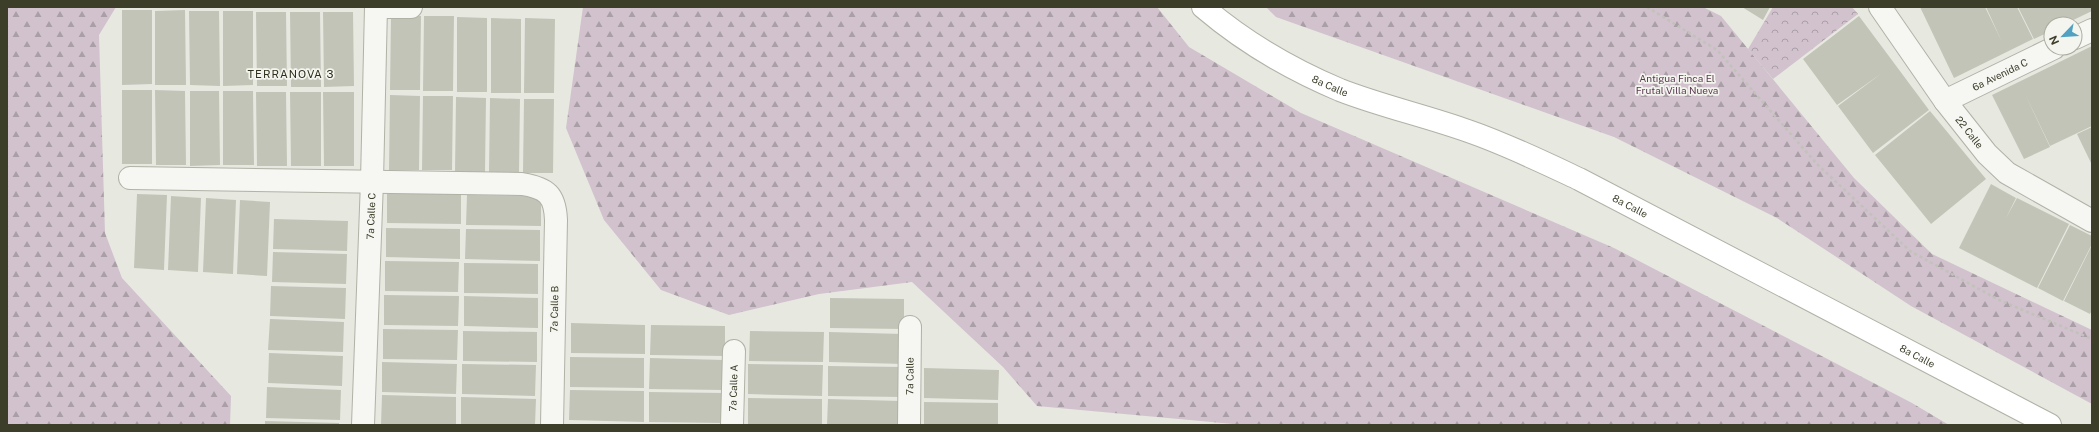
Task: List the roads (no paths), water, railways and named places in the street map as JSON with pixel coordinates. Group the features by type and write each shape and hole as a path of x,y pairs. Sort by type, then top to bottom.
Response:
{"main road":[{"name":"8a Calle","path":"1203,7 1231,31 1262,52 1297,70 1341,90 1468,131 1537,159 1579,179 2050,425"}],"street":[{"path":"376,7 411,7"},
{"name":"7a Calle C","path":"362,425 372,181 376,7"},
{"name":"22 Calle","path":"1880,7 1945,101 1987,154 2007,173 2092,221"},
{"name":"6a Avenida C","path":"1945,101 2043,53"},
{"path":"130,178 372,181"},
{"name":"7a Calle B","path":"372,181 522,184 538,186 549,194 554,206 556,220 552,425"},
{"name":"7a Calle","path":"910,327 910,425"},
{"name":"7a Calle A","path":"732,425 734,351"}],"district":[{"name":"TERRANOVA 3","path":"291,74"}],"park label":[{"name":"Antigua Finca El Frutal Villa Nueva","path":"1677,84"}]}
